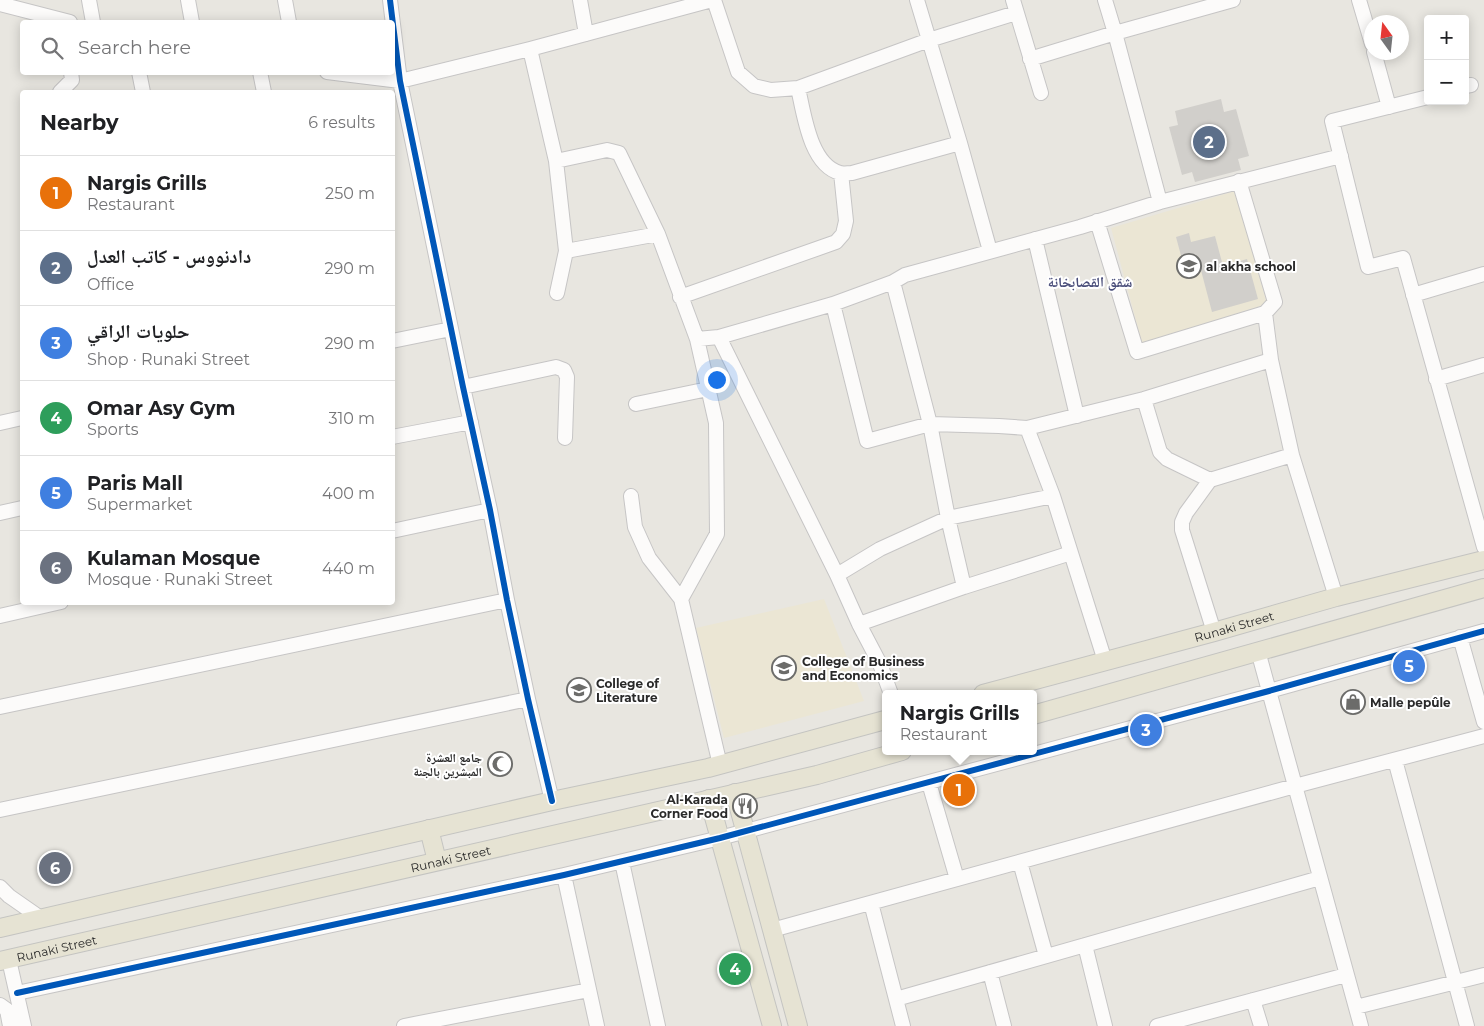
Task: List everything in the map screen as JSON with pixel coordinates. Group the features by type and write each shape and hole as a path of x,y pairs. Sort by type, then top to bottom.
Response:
{"main road":[{"name":"Runaki Street","path":"998,690 1336,597 1484,560"},
{"path":"1437,572 1444,599"},
{"path":"1037,713 1484,588"},
{"path":"0,928 720,764 882,721"},
{"name":"Runaki Street","path":"4,960 816,775 888,755"},
{"path":"734,794 798,1026"},
{"path":"709,799 772,1026"},
{"path":"429,829 437,861"}],"street":[{"path":"89,0 93,20"},
{"path":"188,0 192,20"},
{"path":"285,0 289,20"},
{"path":"390,0 392,20"},
{"path":"580,0 586,34"},
{"path":"351,75 400,81 530,49 713,0 738,72 754,86 771,90 798,88 1014,7 1041,93"},
{"path":"917,0 990,251"},
{"path":"1104,0 1115,33 1160,202"},
{"path":"1030,59 1233,0"},
{"path":"1360,0 1364,15"},
{"path":"0,4 55,20"},
{"path":"395,40 400,81 451,329 528,699 552,801"},
{"path":"530,49 556,160 566,251 557,293"},
{"path":"1376,60 1389,107"},
{"path":"62,90 72,80 71,75"},
{"path":"140,75 143,90"},
{"path":"261,75 264,90"},
{"path":"798,88 812,144 827,167 841,173 852,173 960,143"},
{"path":"1424,97 1332,122 1368,267 1403,258 1436,379 1478,499 1484,547"},
{"path":"556,160 607,150 619,153 658,234 697,339 716,423 717,534 681,598"},
{"path":"697,339 719,337 833,304 894,282 905,275 1080,227 1160,202 1341,156"},
{"path":"680,297 836,242 843,234 846,221 841,173"},
{"path":"1097,221 1137,352 1265,313 1275,302 1239,182"},
{"path":"566,251 658,234"},
{"path":"1035,239 1077,416"},
{"path":"1413,295 1484,274"},
{"path":"894,282 930,424 948,518 964,587"},
{"path":"833,304 867,442 930,424 1027,428 1144,399 1271,360"},
{"path":"1265,313 1271,360 1292,455 1336,597"},
{"path":"395,340 451,329"},
{"path":"719,337 880,664 890,690"},
{"path":"1436,379 1484,366"},
{"path":"463,386 556,367 564,370 567,377 565,438"},
{"path":"636,404 708,389"},
{"path":"1144,399 1160,452 1168,459 1210,480"},
{"path":"0,423 20,418"},
{"path":"395,436 471,422"},
{"path":"1027,428 1053,496 1105,661"},
{"path":"1214,632 1182,530 1182,522 1186,513 1210,480 1292,455"},
{"path":"631,496 635,528 649,558 681,598 720,764"},
{"path":"837,575 880,549 948,518 1053,496"},
{"path":"0,513 20,508"},
{"path":"395,530 490,510"},
{"path":"859,624 964,587 1071,553"},
{"path":"0,707 507,600"},
{"path":"0,616 48,605"},
{"path":"1037,754 1484,631"},
{"path":"1460,638 1484,722"},
{"path":"1258,651 1361,1026"},
{"path":"0,810 528,699"},
{"path":"772,930 1484,736"},
{"path":"9,1005 745,832 1032,755"},
{"path":"1394,760 1467,1026"},
{"path":"929,783 957,879"},
{"path":"622,862 658,1026"},
{"path":"1020,862 1046,956"},
{"path":"564,875 597,1026"},
{"path":"896,999 1320,878"},
{"path":"0,887 9,896 42,919"},
{"path":"871,903 903,1026"},
{"path":"1085,945 1105,1026"},
{"path":"4,960 10,1026"},
{"path":"990,972 1004,1026"},
{"path":"1157,1026 1346,975"},
{"path":"1356,1007 1484,975"},
{"path":"404,1026 589,990"},
{"path":"1253,1000 1260,1026"},
{"path":"9,1005 24,1026"}],"shaded area":[{"name":"al akha school","path":"1235,191 1267,304 1142,343 1111,228"},
{"path":"824,599 864,701 724,738 696,628"}],"building":[{"path":"1221,99 1224,112 1236,109 1249,156 1238,159 1241,170 1195,182 1192,172 1182,175 1169,127 1178,125 1175,111"},
{"path":"1189,233 1191,242 1215,236 1223,266 1247,259 1258,299 1212,312 1198,259 1183,263 1176,237"}],"cycle path":[{"path":"390,0 392,20"},
{"path":"395,40 400,81 463,387 528,699 552,801"},
{"path":"1037,753 1484,631"},
{"path":"17,993 564,875 720,838 1030,755"}],"place":[{"name":"دادنووس - کاتب العدل","path":"1209,142"},
{"name":"al akha school","path":"1189,266"},
{"name":"Paris Mall","path":"1409,666"},
{"name":"College of Business and Economics","path":"784,668"},
{"name":"College of Literature","path":"579,690"},
{"name":"Malle pepûle","path":"1353,702"},
{"name":"حلويات الراقي","path":"1146,730"},
{"name":"جامع العشرة المبشرين بالجنة","path":"500,764"},
{"name":"Nargis Grills","path":"959,790"},
{"name":"Al-Karada Corner Food","path":"745,806"},
{"name":"Kulaman Mosque","path":"55,868"},
{"name":"Omar Asy Gym","path":"735,969"}],"district":[{"name":"شقق القصابخانة","path":"1090,282"}]}
